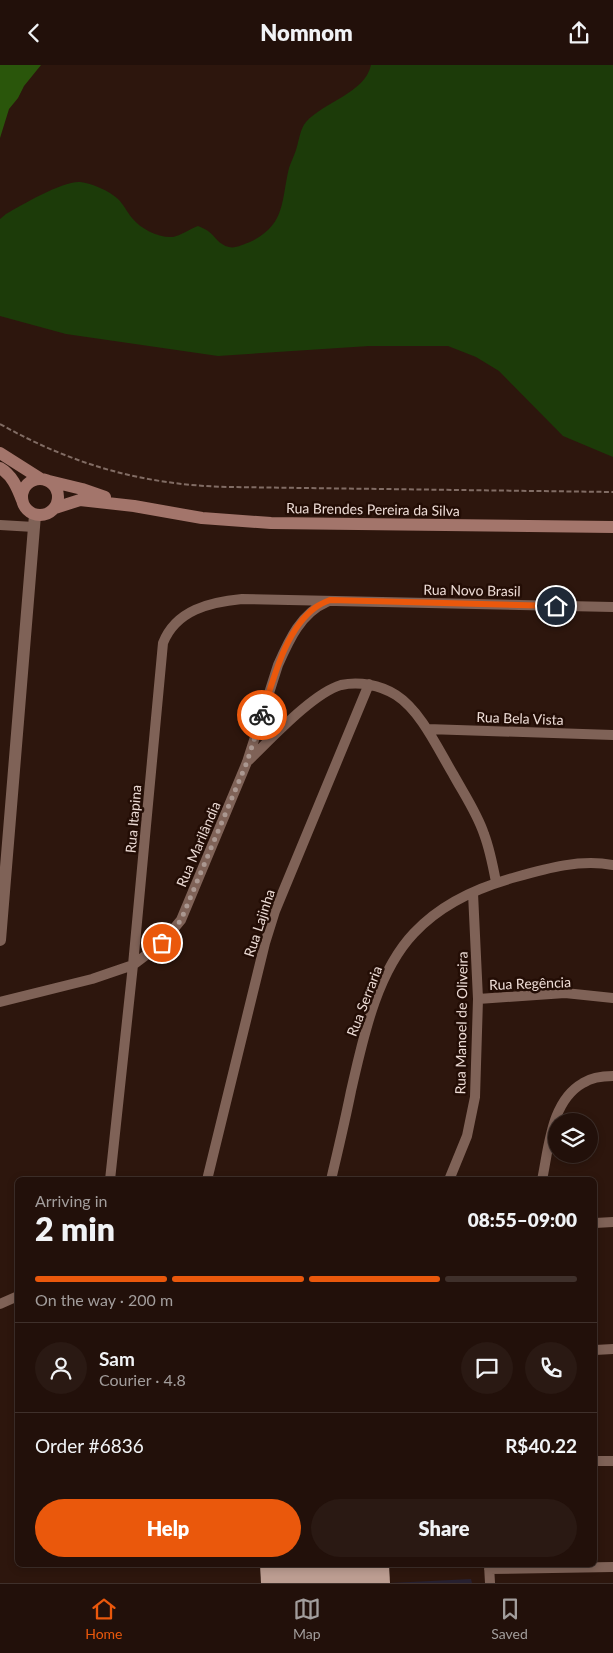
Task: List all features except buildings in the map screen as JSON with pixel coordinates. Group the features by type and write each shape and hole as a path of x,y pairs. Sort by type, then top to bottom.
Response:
{"main road":[{"name":"Rua Brendes Pereira da Silva","path":"0,453 45,480 82,489 134,506"},
{"path":"0,468 14,482 22,501 35,521 55,508 58,501 58,493 55,486 45,480 33,481 27,485 22,501"},
{"name":"Rua Brendes Pereira da Silva","path":"55,508 80,500 134,506 202,518 271,523 613,527"}],"street":[{"path":"0,525 35,521 0,940"},
{"name":"Rua Itapina","path":"110,1177 163,643 167,632 191,611 222,601 242,599 330,600"},
{"name":"Rua Novo Brasil","path":"330,600 613,607"},
{"name":"Rua Marilândia","path":"0,1002 92,979 132,965 162,943 181,920 247,762 278,665 284,652 308,614 316,607 330,600"},
{"path":"247,762 311,702 325,692 354,683 369,684 383,688 404,702 426,729 478,817 485,835 496,882"},
{"name":"Rua Lajinha","path":"208,1177 272,919 369,684"},
{"name":"Rua Bela Vista","path":"426,729 613,735"},
{"name":"Rua Serraria","path":"332,1177 363,1039 372,1011 398,953 414,933 433,916 452,904 496,882 571,864 590,862 613,865"},
{"name":"Rua Manoel de Oliveira","path":"450,1177 467,1136 475,1097 478,999 473,893"},
{"name":"Rua Regência","path":"478,999 565,993 613,998"},
{"path":"543,1177 551,1133 562,1103 573,1089 584,1081 613,1075"},
{"path":"597,1223 613,1222"},
{"path":"0,1304 15,1297"},
{"path":"597,1350 613,1349"},
{"path":"597,1461 613,1461"},
{"path":"490,1583 489,1567 613,1567"}],"path":[{"path":"0,424 38,445 82,463 127,475 177,484 228,487 613,492"}],"shaded area":[{"path":"471,1579 472,1583 390,1583"}],"green space":[{"path":"0,65 41,65 9,109 0,138"},
{"path":"371,65 613,65 613,457 563,436 499,371 476,357 448,346 369,346 218,356 66,334 0,316 0,219 6,214 53,189 80,182 105,190 114,196 136,222 156,234 173,237 198,226 208,231 226,246 240,246 250,242 262,235 276,220 283,201 289,168 306,122 361,83"}],"way so far":[{"path":"162,943 181,920 247,762 262,715"}],"route":[{"path":"262,715 278,665 293,635 308,614 316,607 330,600 556,606"}]}
